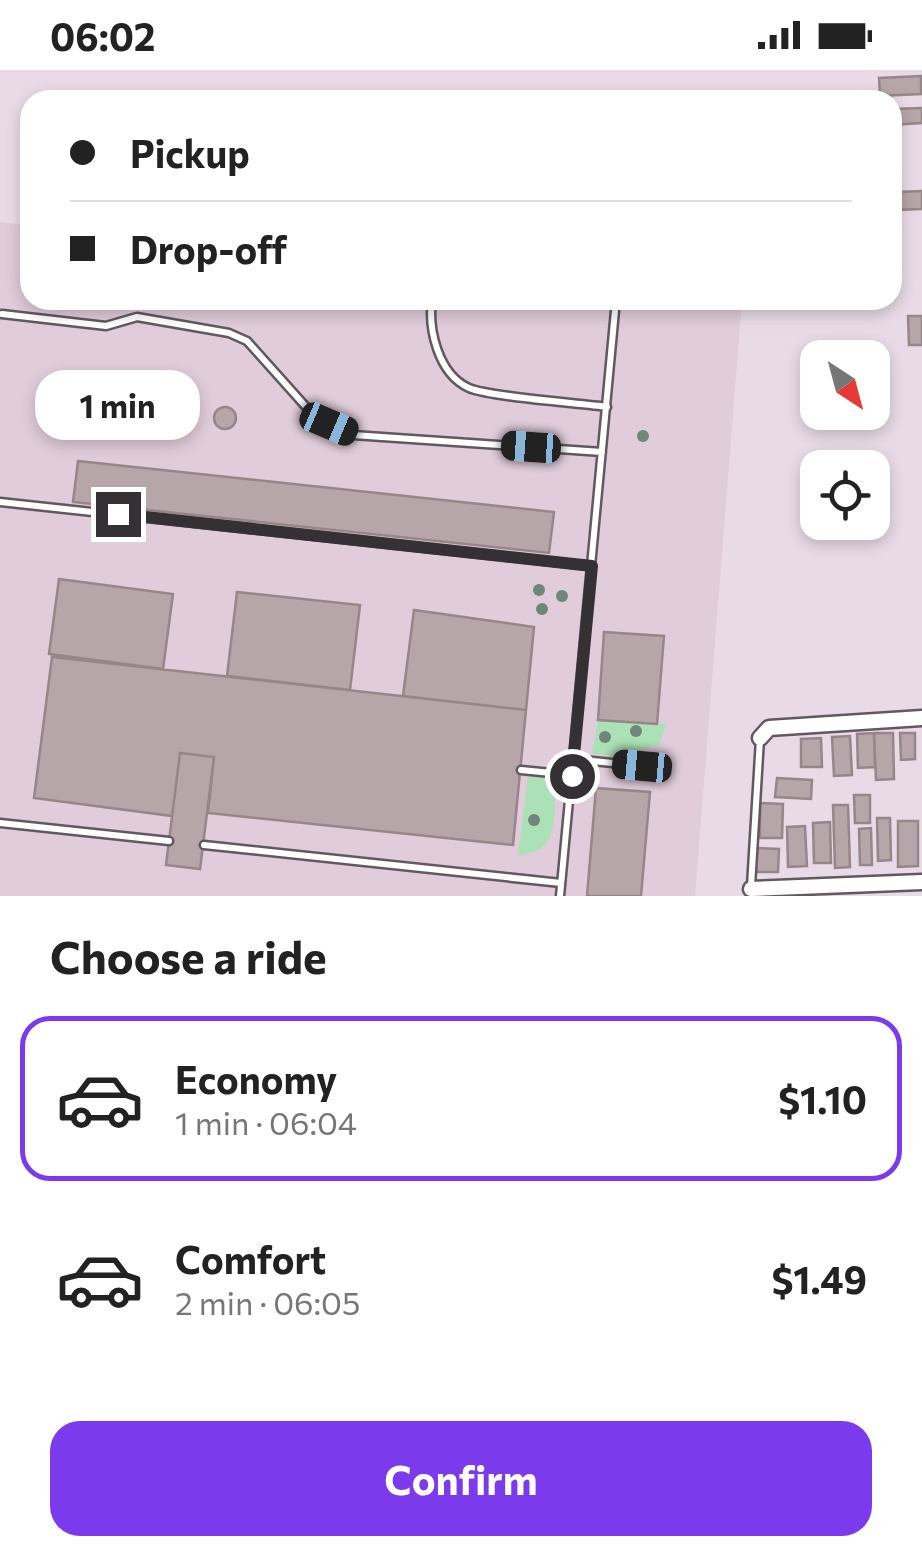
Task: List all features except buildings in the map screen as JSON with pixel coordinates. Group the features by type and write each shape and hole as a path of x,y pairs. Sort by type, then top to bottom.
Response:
{"street":[{"path":"760,738 770,728 922,718"},
{"path":"750,889 922,882"}],"lane":[{"path":"432,310 432,334 447,368 468,388 607,407"},
{"path":"560,896 615,310"},
{"path":"2,314 106,326 137,317 229,333 246,342 307,408 353,435 602,452"},
{"path":"0,502 592,566"},
{"path":"750,889 760,738"},
{"path":"573,759 642,766"},
{"path":"521,770 572,776"},
{"path":"0,823 169,841"},
{"path":"204,845 562,883"}],"shaded area":[{"path":"0,222 20,225 20,310 741,310 695,896 0,896"}],"green space":[{"path":"598,720 666,724 660,744 621,756 592,754"},
{"path":"528,776 551,777 554,819 545,845 518,856"}],"route":[{"path":"118,514 592,566 572,776"}]}
